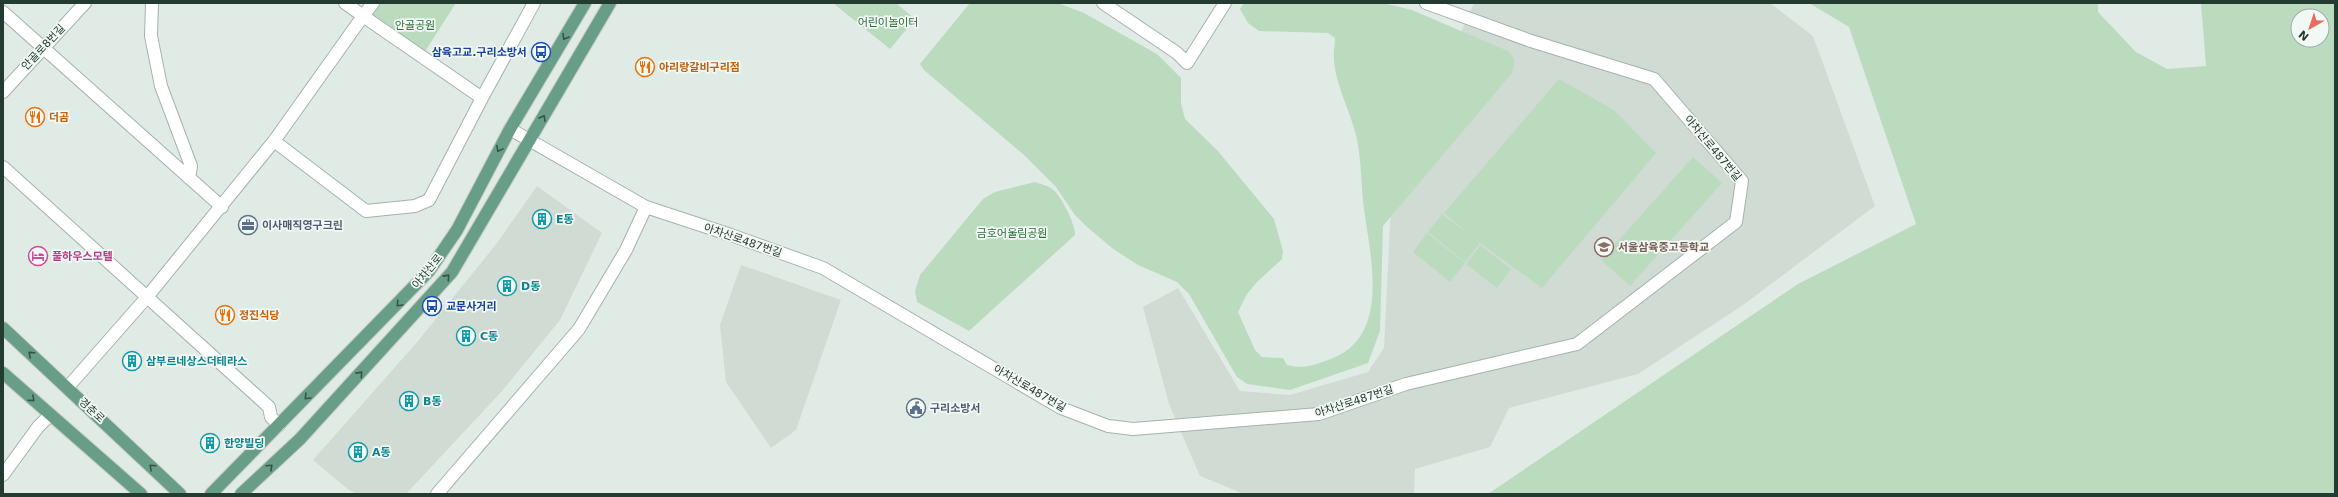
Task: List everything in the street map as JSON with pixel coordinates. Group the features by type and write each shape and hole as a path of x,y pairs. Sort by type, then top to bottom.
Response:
{"main road":[{"name":"아차산로","path":"211,494 429,271 457,230 510,130 585,3"},
{"name":"아차산로","path":"241,494 300,439 452,272 610,3"},
{"name":"경춘로","path":"3,328 68,387 180,494"},
{"path":"3,373 136,492"},
{"path":"255,494 256,480"}],"street":[{"name":"안골로8번길","path":"3,92 85,3"},
{"path":"152,3 151,36 161,86 191,166 189,178"},
{"path":"345,3 482,98"},
{"path":"68,387 147,297 222,207 274,141 373,3"},
{"path":"274,141 366,211 415,206 429,200 482,98 534,3"},
{"path":"1103,3 1176,53 1187,63 1225,3"},
{"name":"아차산로487번길","path":"510,130 646,207 731,235 823,268 1061,408 1108,426 1133,429 1319,414 1406,384 1577,344 1736,222 1742,181 1654,79 1531,41 1426,3"},
{"path":"3,12 222,207"},
{"path":"3,167 269,407 271,417 279,426"},
{"path":"437,494 579,329 626,250 646,207"},
{"path":"3,475 38,427 50,415"}],"shaded area":[{"name":"서울삼육중고등학교","path":"1474,3 1770,3 1813,36 1875,206 1743,305 1638,374 1509,408 1490,447 1415,469 1414,494 1244,494 1200,476 1169,404 1143,307 1178,288 1240,391 1290,395 1368,372 1384,348 1392,186"},
{"path":"537,186 602,233 560,320 503,390 406,494 357,494 349,490 313,460 418,341 497,243"},
{"path":"741,265 841,300 796,430 771,448 726,382 720,325"}],"green space":[{"name":"안골공원","path":"373,3 456,3 422,56 363,16"},
{"name":"어린이놀이터","path":"833,3 896,3 915,19 890,49"},
{"path":"970,3 1058,3 1084,13 1157,54 1181,78 1181,103 1185,119 1217,150 1274,219 1283,251 1282,259 1257,282 1247,294 1238,312 1255,350 1262,357 1283,358 1287,365 1298,367 1308,366 1328,360 1349,349 1362,333 1370,314 1372,268 1363,201 1359,152 1354,127 1337,77 1334,54 1335,38 1328,33 1259,31 1248,23 1240,9 1244,3 1383,3 1412,10 1510,52 1515,61 1512,73 1383,226 1380,331 1368,363 1290,390 1247,384 1237,377 1189,294 1177,282 1138,265 1112,248 1075,215 1056,187 1024,155 924,70 920,64"},
{"path":"1809,3 2098,3 2098,12 2136,52 2167,69 2206,66 2201,3 2335,3 2335,494 1488,494 1798,284 1916,224 1849,27"},
{"path":"1559,79 1614,110 1656,153 1542,288 1480,243 1465,262 1428,232 1442,214 1472,237 1444,213"},
{"path":"1693,157 1722,183 1630,286 1601,260"},
{"name":"금호어울림공원","path":"1035,182 1051,188 1059,196 1073,224 1075,235 969,331 917,302 915,291 920,275 983,199 995,192"},
{"path":"1427,233 1465,263 1450,282 1413,252"},
{"path":"1480,245 1511,269 1497,288 1466,264"}],"place":[{"name":"삼육고교.구리소방서","path":"541,52"},
{"name":"아리랑갈비구리점","path":"645,67"},
{"name":"더곰","path":"35,117"},
{"name":"E동","path":"542,219"},
{"name":"이사매직영구크린","path":"248,225"},
{"name":"서울삼육중고등학교","path":"1604,247"},
{"name":"풀하우스모텔","path":"38,256"},
{"name":"D동","path":"507,286"},
{"name":"교문사거리","path":"432,306"},
{"name":"정진식당","path":"225,315"},
{"name":"C동","path":"466,336"},
{"name":"삼부르네상스더테라스","path":"132,361"},
{"name":"B동","path":"409,401"},
{"name":"구리소방서","path":"916,408"},
{"name":"한양빌딩","path":"210,443"},
{"name":"A동","path":"358,452"}]}
